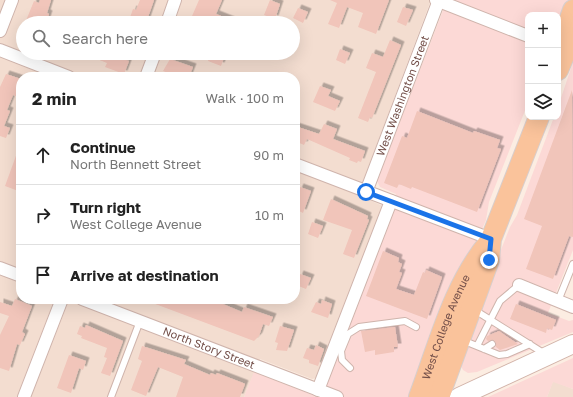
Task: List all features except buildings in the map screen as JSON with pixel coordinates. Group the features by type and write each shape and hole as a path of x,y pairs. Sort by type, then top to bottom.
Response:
{"main road":[{"path":"561,63 567,48 567,28 573,10"},
{"name":"West College Avenue","path":"439,397 469,343 472,308 489,260 491,239 539,120"},
{"name":"West College Avenue","path":"419,397 455,298 476,257 491,239"},
{"path":"459,397 573,344"}],"street":[{"path":"0,31 12,0"},
{"path":"169,16 175,0"},
{"path":"438,0 525,35"},
{"name":"West Washington Street","path":"366,192 438,0"},
{"path":"0,50 16,56"},
{"path":"26,60 56,72"},
{"path":"148,72 152,60"},
{"path":"300,166 491,239"},
{"path":"318,390 391,201"},
{"path":"0,268 16,274"},
{"path":"519,285 573,307"},
{"path":"24,397 60,304"},
{"name":"North Story Street","path":"95,304 337,397"}],"lane":[{"path":"558,301 573,264"},
{"path":"519,285 500,301 491,320 469,343 499,355 507,354 530,344"},
{"path":"472,308 509,334 530,344 547,356"},
{"path":"111,397 140,321"},
{"path":"350,368 342,360 341,351 348,334 358,327 405,321 416,327"},
{"path":"484,349 492,344"}],"shaded area":[{"path":"0,0 431,0 358,195 383,206 317,378 312,379 260,359 244,397 0,397"},
{"path":"447,0 568,0 561,22 561,12 525,12 525,111 489,202 486,220 410,397 318,397 396,194 380,187 377,181"},
{"path":"573,62 573,250 548,313 569,321 573,320 573,332 477,372 468,373 463,370 460,364 491,275 510,227 517,215 553,120 561,120 561,98"},
{"path":"573,358 573,389 553,382 547,397 488,397"},
{"path":"254,372 318,397 244,397"},
{"path":"553,381 573,389 573,397 547,397"}],"route":[{"path":"366,192 491,239 489,260"}]}
